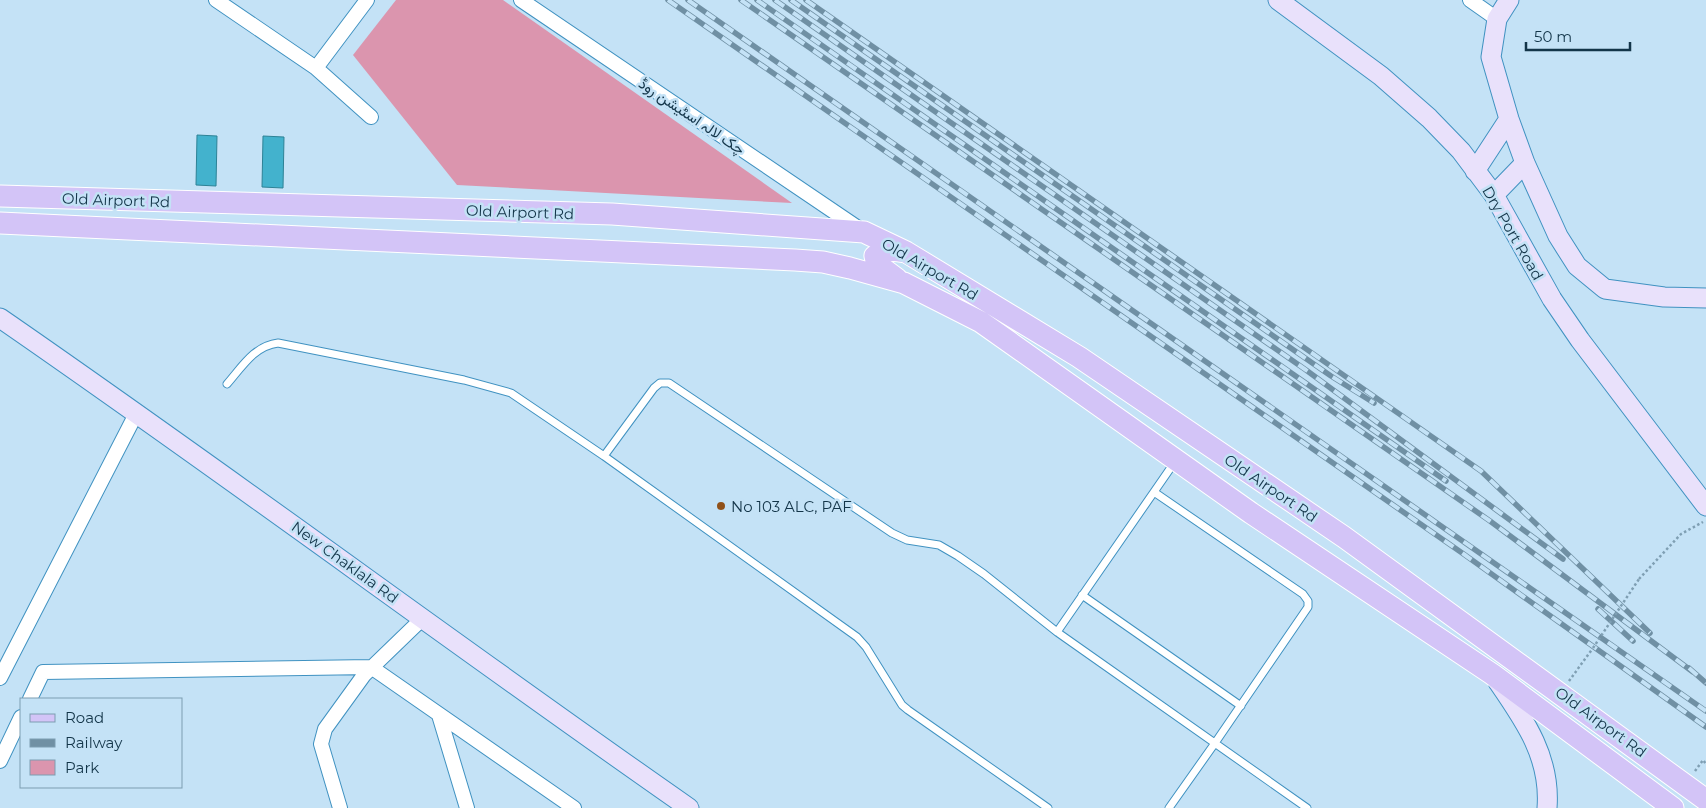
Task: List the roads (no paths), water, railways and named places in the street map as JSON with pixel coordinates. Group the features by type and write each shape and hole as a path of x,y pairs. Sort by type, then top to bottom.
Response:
{"main road":[{"name":"Old Airport Rd","path":"0,196 612,214 864,232 906,252 1079,357 1344,537 1560,692 1706,800"},
{"name":"Old Airport Rd","path":"0,223 795,260 823,262 904,283 981,322 1260,519 1492,674 1672,808"},
{"path":"795,260 821,256 827,252 832,244 826,234 809,227"},
{"path":"904,283 877,264 876,256 882,250 906,252"}],"street":[{"path":"216,0 316,68 371,117"},
{"path":"316,68 368,0"},
{"name":"چک لالہ اسٹیشن روڈ","path":"521,0 864,232"},
{"name":"Dry Port Road","path":"1278,0 1381,76 1407,98 1460,151 1494,195 1552,299 1580,340 1706,506"},
{"path":"1470,0 1497,18"},
{"path":"1509,0 1497,18 1491,57 1509,119 1525,163 1558,236 1577,266 1605,289 1664,297 1706,298"},
{"path":"1476,170 1509,119"},
{"path":"1494,195 1525,163"},
{"name":"New Chaklala Rd","path":"0,318 137,412 689,808"},
{"path":"0,678 137,412"},
{"path":"340,808 321,744 325,729 371,667 423,618"},
{"path":"30,698 43,672 371,667 574,808"},
{"path":"1492,674 1526,724 1537,746 1546,782 1547,808"},
{"path":"439,715 467,808"},
{"path":"0,761 20,720"}],"lane":[{"path":"227,384 262,346 278,343 464,380 511,393 604,456 857,637 866,647 902,705 1048,808"},
{"path":"604,456 654,388 660,383 669,383 892,533 907,540 940,545 958,556 984,574 1057,632 1306,808"},
{"path":"1057,632 1176,460"},
{"path":"1154,492 1303,594 1308,601 1308,607 1216,743 1169,808"},
{"path":"1082,595 1241,706"}],"railway":[{"path":"668,0 1465,555 1706,727"},
{"path":"688,0 1706,711"},
{"path":"741,0 1490,521 1693,672"},
{"path":"757,0 1446,481"},
{"path":"775,0 1306,370 1563,559"},
{"path":"791,0 1331,376 1374,403"},
{"path":"806,0 1481,471 1650,633"},
{"path":"1598,609 1633,641"},
{"path":"1689,668 1706,683"}],"place":[{"name":"No 103 ALC, PAF","path":"721,506"}]}
